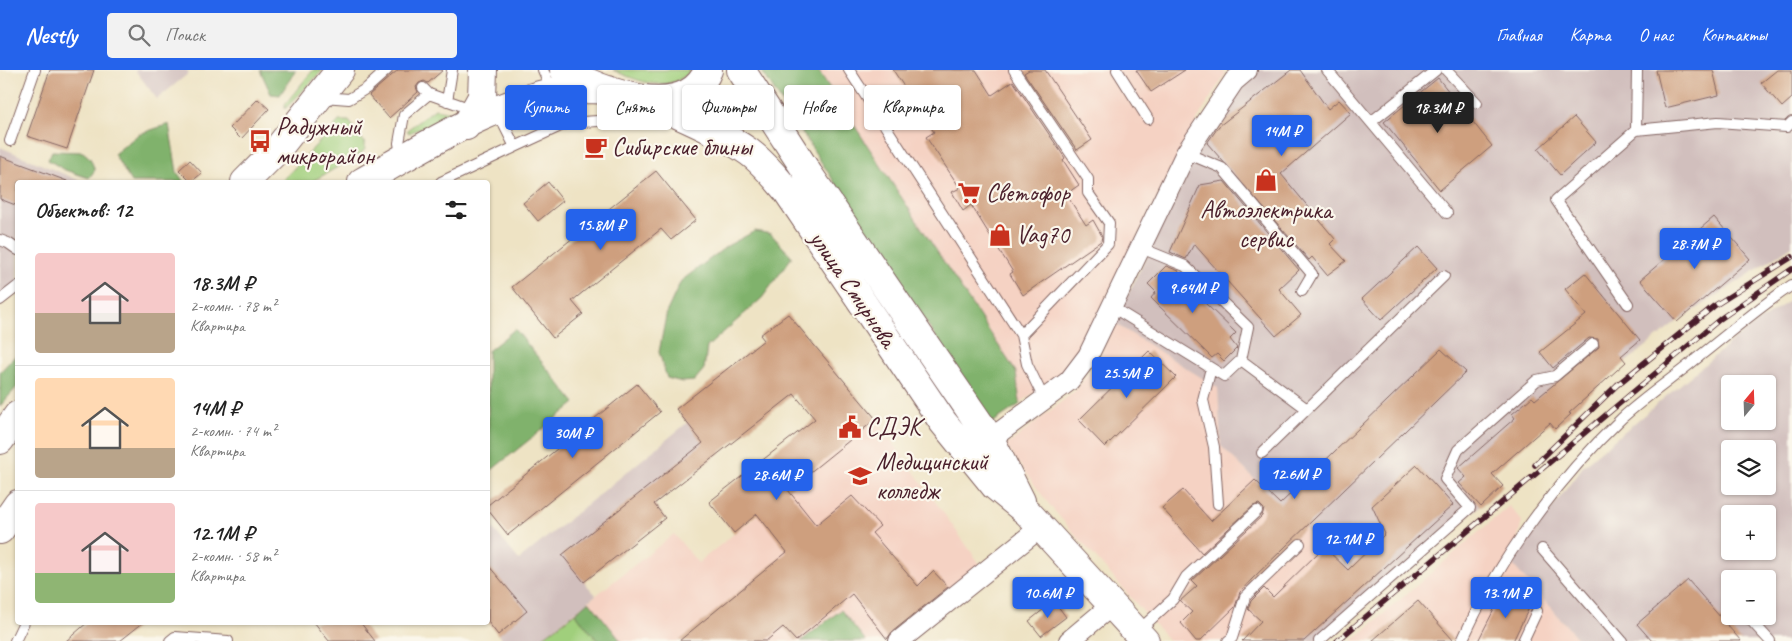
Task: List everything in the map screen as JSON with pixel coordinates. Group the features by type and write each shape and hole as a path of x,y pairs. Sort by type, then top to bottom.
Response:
{"main road":[{"path":"247,180 276,151 340,70"},
{"path":"477,117 482,97 483,70"},
{"path":"672,98 692,92 708,70"},
{"name":"улица Смирнова","path":"741,70 809,175 990,439 1034,520"},
{"path":"366,180 477,117 553,78 597,88"},
{"name":"улица Смирнова","path":"672,112 727,138 750,152 768,168 787,190 942,422 968,456 995,486 1034,520 1141,637"},
{"path":"0,440 15,419"},
{"path":"0,530 15,508"}],"street":[{"path":"968,456 1069,381 1088,356 1186,153 1234,81 1247,70"},
{"path":"899,641 1034,520"},
{"path":"1068,641 1112,605"}],"lane":[{"path":"10,141 34,70"},
{"path":"320,97 349,99 377,84 387,70"},
{"path":"448,101 452,70"},
{"path":"849,70 1021,335 1027,364 1044,400"},
{"path":"1014,70 1088,179 1088,193 1109,223 1108,244 1021,335"},
{"path":"1116,70 1148,119"},
{"path":"1328,70 1447,214"},
{"path":"1371,122 1436,70"},
{"path":"1446,70 1449,71 1477,103"},
{"path":"1636,130 1637,70"},
{"path":"401,160 399,143 401,112 426,91 477,117 503,123 515,147"},
{"path":"1628,304 1556,200 1636,130 1718,122 1787,127 1792,122"},
{"path":"445,180 552,130"},
{"path":"1186,153 1222,168 1312,274 1302,291"},
{"path":"0,240 8,242 15,248"},
{"path":"1112,307 1224,376 1241,360 1248,326 1185,266 1141,248"},
{"path":"1262,452 1444,276"},
{"path":"1462,641 1494,576 1521,537 1587,453 1624,417 1766,303 1792,285"},
{"path":"0,300 15,288"},
{"path":"1319,641 1470,508 1445,479 1458,450 1537,380 1555,376 1593,344"},
{"path":"1241,360 1307,409"},
{"path":"1211,368 1203,400 1214,447 1218,504"},
{"path":"1141,637 1173,599 1186,577 1257,511"},
{"path":"1228,641 1232,638 1245,597 1300,544"},
{"path":"1542,549 1622,641"},
{"path":"1523,641 1537,611"},
{"path":"15,641 23,625"},
{"path":"1755,625 1770,641"},
{"path":"170,641 175,638 228,641"}],"shaded area":[{"path":"135,70 187,70 189,73 157,99"},
{"path":"761,70 1219,70 1226,73 1202,111 1079,351 1062,373 992,423 800,130 854,130 854,85 784,85 784,105 774,90 774,85 771,85"},
{"path":"1260,70 1792,70 1792,246 1677,322 1626,362 1570,412 1571,414 1555,429 1548,420 1492,474 1503,486 1324,641 1279,641 1347,570 1221,446 1218,388 1114,323 1195,158 1241,87"},
{"path":"0,147 78,180 15,180 15,288 0,300"},
{"path":"1792,299 1792,641 1580,641 1511,563 1584,465 1741,334"},
{"path":"1114,323 1218,388 1221,446 1347,570 1279,641 1169,641 1051,507 1006,446 1076,390 1097,362"},
{"path":"676,409 770,412 655,504 665,518 584,582 596,595 538,641 504,641 490,624 490,524 519,560 687,423"},
{"name":"Медицинский колледж","path":"876,419 980,564 885,641 538,641 674,534 698,563"},
{"path":"1509,506 1522,521 1511,563 1580,641 1352,641"}],"green space":[{"path":"260,70 296,70 280,95 271,94"},
{"path":"313,70 323,70 285,109 285,104"},
{"path":"613,70 691,70 683,78 673,82 653,84"},
{"path":"761,70 818,70 828,85 784,85 784,105 774,90 774,85 771,85"},
{"path":"435,109 450,112 435,122 409,133 407,130"},
{"path":"339,121 349,121 365,143 365,149 361,154 315,180 283,180"},
{"path":"169,124 177,172 183,180 130,180 114,154 139,134"},
{"path":"854,125 1016,372 1020,404 992,423 800,130 854,130"},
{"path":"52,151 83,152 90,158 95,170 89,178 65,170 48,160"},
{"path":"755,231 771,234 792,257 762,298 707,347 704,369 694,381 682,382 667,378 659,352 667,311 681,281 727,246"},
{"path":"515,329 575,403 490,471 490,349"},
{"path":"15,356 15,389 0,406 0,372"},
{"path":"589,601 621,641 598,641 575,613"},
{"path":"841,610 866,641 801,641"},
{"path":"575,613 598,641 538,641"}],"building":[{"path":"50,70 94,70 67,149 27,136"},
{"path":"398,70 443,70 428,83 424,81 419,83 416,87 418,92 389,118 369,95"},
{"path":"893,70 976,70 992,95 1013,81 1065,158 1063,160 1079,185 1066,194 1086,225 1093,220 1102,236 1101,241 1023,295 1010,274 1013,272 971,205 963,211 952,192 960,188 926,137 934,132 933,130 961,130 961,85 903,85"},
{"path":"1029,70 1045,70 1092,140 1077,150 1024,73"},
{"path":"1136,70 1185,70 1151,92"},
{"path":"1291,70 1300,70 1328,109 1339,100 1351,113 1281,174 1335,239 1330,244 1346,261 1327,275 1312,257 1309,260 1207,143 1219,126"},
{"path":"1656,70 1713,70 1719,95 1665,108"},
{"path":"1777,70 1792,70 1792,98 1782,107 1761,83"},
{"path":"1438,78 1492,146 1440,190 1384,122"},
{"path":"258,99 269,109 241,139 230,128"},
{"path":"1574,117 1596,142 1560,175 1538,149"},
{"path":"0,156 64,180 15,180 15,205 0,199"},
{"path":"190,160 202,173 193,180 189,180 179,170"},
{"path":"656,171 696,220 671,240 661,229 572,301 583,314 553,338 512,287"},
{"path":"1224,181 1299,270 1279,289 1301,315 1276,336 1194,244 1186,259 1170,252 1200,185"},
{"path":"548,182 563,201 538,221 523,203"},
{"path":"1714,217 1750,259 1677,322 1640,280"},
{"path":"1418,247 1437,268 1381,320 1362,299"},
{"path":"1166,266 1179,271 1176,275 1236,333 1230,339 1237,348 1224,361 1217,354 1212,358 1151,298 1156,292 1148,284"},
{"path":"1585,273 1640,340 1621,356 1626,362 1569,413 1571,414 1555,429 1550,423 1492,474 1503,486 1481,507 1459,483 1466,477 1458,468 1515,418 1512,414 1532,397 1535,400 1599,347 1598,339 1589,338 1553,368 1540,352 1586,315 1565,289"},
{"path":"788,314 876,419 788,490 816,525 852,496 880,526 872,533 918,586 933,571 948,587 892,632 887,639 852,594 796,641 783,627 766,641 679,641 787,552 757,514 734,533 709,502 815,419 794,394 654,504 665,518 584,582 562,555 703,443 676,409 764,340 760,335"},
{"path":"1441,349 1466,372 1252,579 1240,592 1235,607 1200,641 1196,641 1181,623 1192,612 1180,601 1197,586 1192,581 1262,516 1264,509 1259,504 1253,506 1202,553 1162,508 1183,490 1211,521 1255,480 1280,504"},
{"path":"1149,351 1176,377 1105,447 1079,420"},
{"path":"637,384 660,412 508,535 490,512 490,503"},
{"path":"1417,465 1453,505 1304,641 1242,641 1261,621 1248,609 1251,601 1264,588 1273,597 1324,547 1348,570 1385,534 1372,506"},
{"path":"490,567 527,611 498,635 490,625"},
{"path":"1688,580 1721,618 1721,625 1727,625 1741,641 1652,641 1637,624"},
{"path":"1504,590 1531,604 1513,641 1478,641"},
{"path":"1054,601 1066,617 1041,636 1029,621"},
{"path":"1418,601 1454,641 1372,641"},
{"path":"85,625 140,625 120,641 66,641"},
{"path":"316,625 362,625 375,641 329,641"}],"railway":[{"path":"1535,465 1617,385 1714,306 1792,257"},
{"path":"1337,641 1720,319 1792,269"}],"place":[{"name":"Радужный микрорайон","path":"260,141"},
{"name":"Сибирские блины","path":"596,147"},
{"name":"Автоэлектрика сервис","path":"1266,180"},
{"name":"Светофор","path":"969,193"},
{"name":"Vag70","path":"1000,235"},
{"name":"СДЭК","path":"850,427"},
{"name":"Медицинский колледж","path":"860,476"}]}
